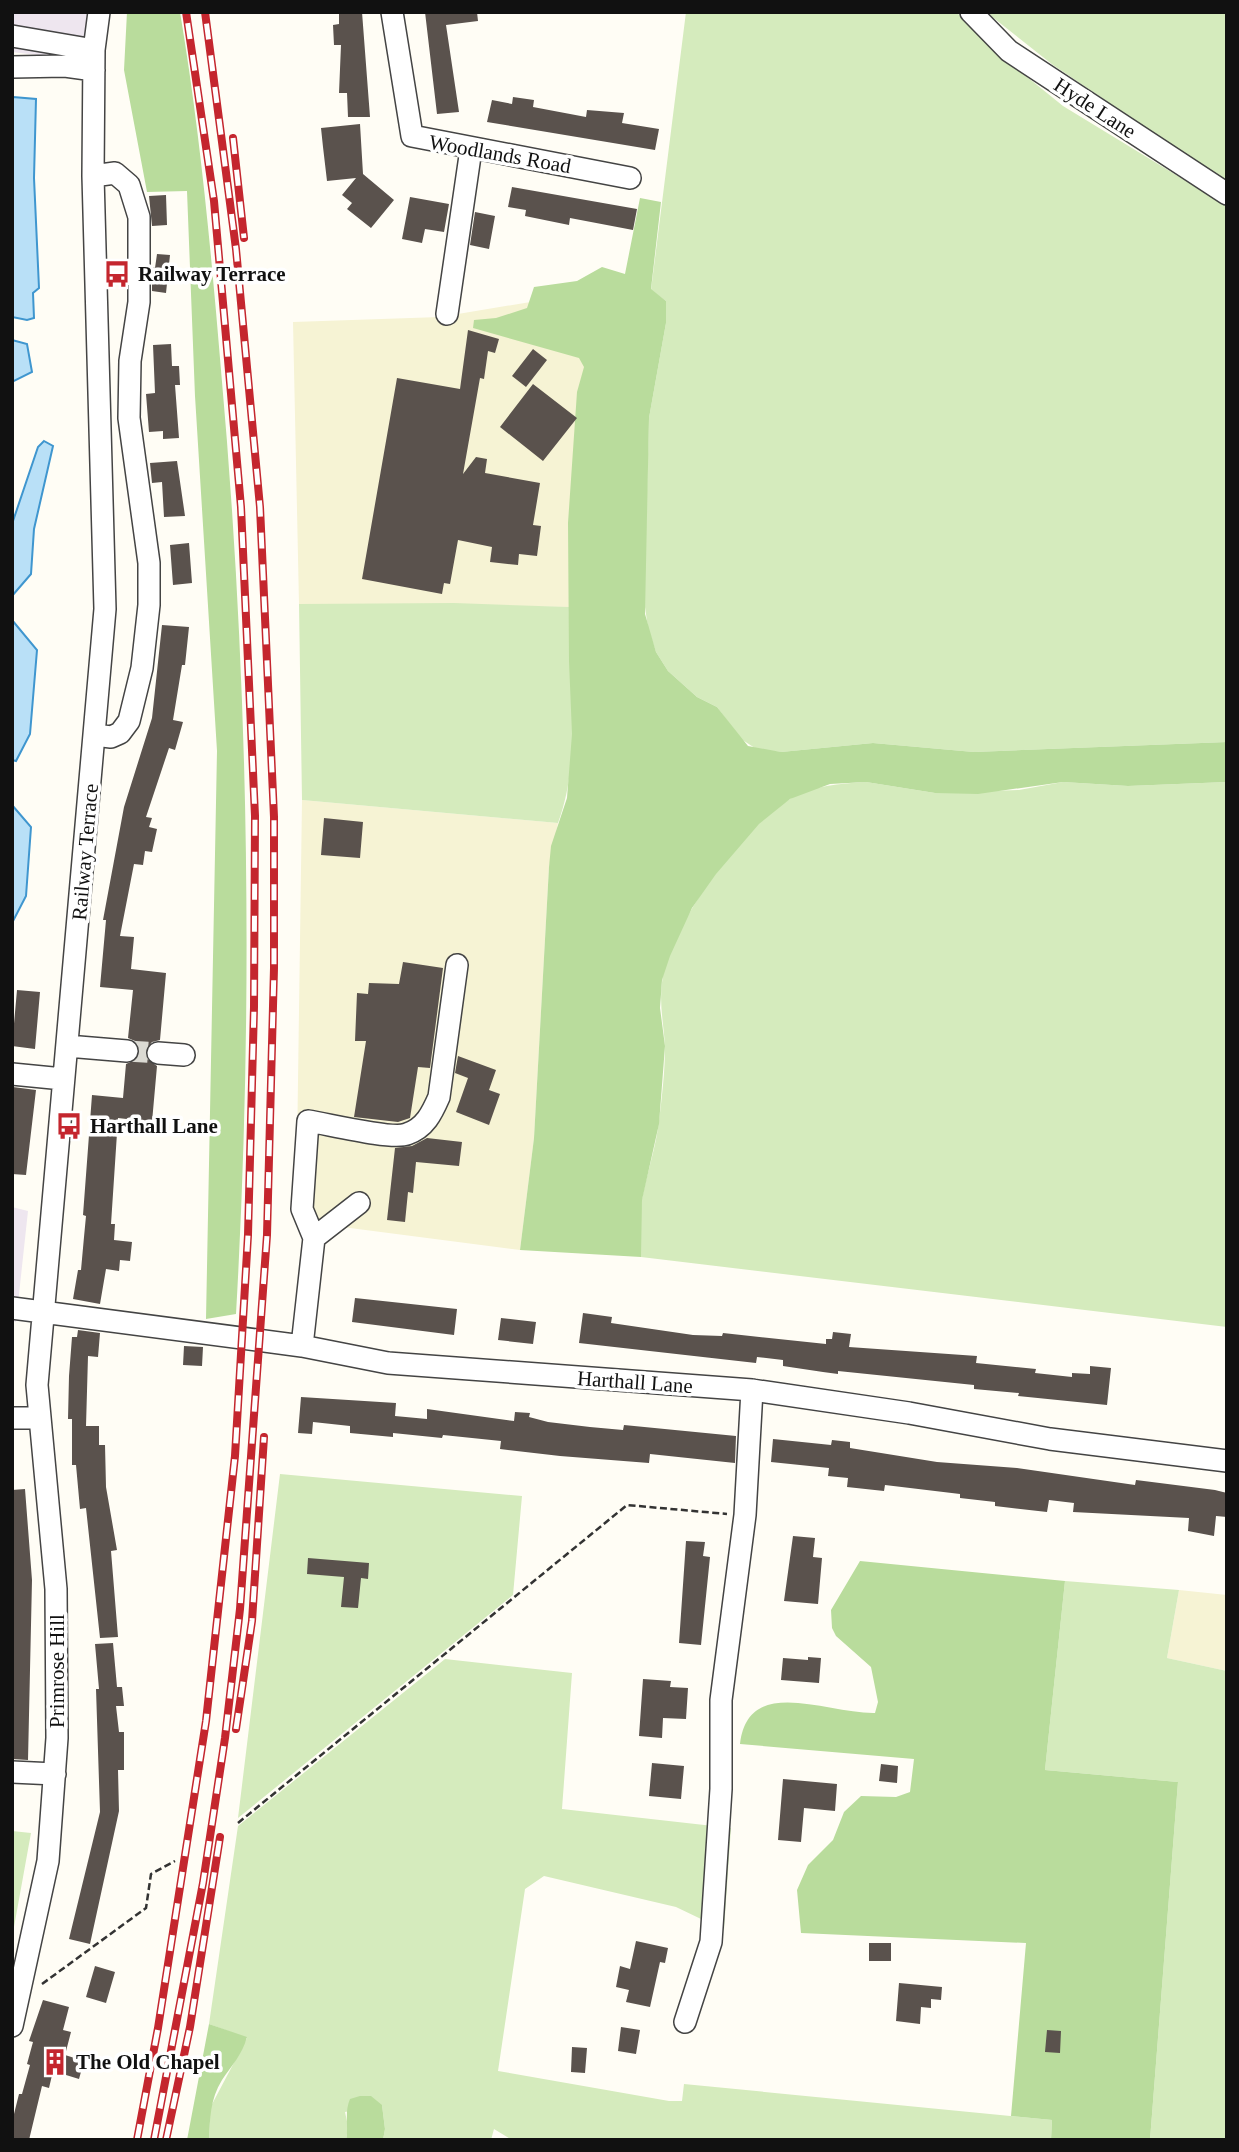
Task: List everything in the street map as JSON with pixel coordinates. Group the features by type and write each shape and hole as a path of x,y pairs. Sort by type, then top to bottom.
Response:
{"street":[{"name":"Railway Terrace","path":"43,1313 105,609 93,176 94,60 99,12"},
{"name":"Woodlands Road","path":"392,12 412,136 630,178"},
{"name":"Hyde Lane","path":"971,12 1009,51 1227,194"},
{"path":"12,36 94,60"},
{"path":"12,67 65,66 94,60"},
{"path":"447,314 471,149"},
{"path":"93,176 115,173 129,184 139,217 139,302 130,361 128,418 149,563 149,605 142,668 129,721 120,733 111,737 95,735"},
{"path":"302,1346 314,1238 302,1209 307,1121 399,1136 423,1125 439,1097 457,965"},
{"path":"67,1046 127,1051"},
{"path":"158,1053 184,1055"},
{"path":"12,1074 64,1079"},
{"path":"314,1238 359,1203"},
{"name":"Harthall Lane","path":"12,1308 302,1346 388,1363 752,1391 909,1413 1050,1439 1227,1461"},
{"name":"Primrose Hill","path":"12,2026 48,1861 55,1774 56,1589 38,1419 37,1385 43,1313"},
{"path":"685,2022 711,1942 721,1788 721,1700 745,1515 752,1391"},
{"path":"12,1418 38,1419"},
{"path":"12,1772 55,1774"}],"path":[{"path":"238,1823 627,1505 745,1515"},
{"path":"19,1992 52,1978 146,1908 151,1874 174,1861"}],"shaded area":[{"path":"12,12 87,12 84,43 70,59 12,52"},
{"path":"596,291 569,607 299,604 293,322 440,317"},
{"path":"302,800 558,823 549,867 534,1138 520,1250 296,1221"},
{"path":"12,1207 28,1211 16,1322 12,1321"},
{"path":"1179,1590 1227,1595 1227,1671 1167,1658"}],"green space":[{"path":"127,12 180,12 209,235 238,605 247,960 242,1196 236,1314 206,1319 217,751 195,396 187,191 147,192 124,70"},
{"path":"686,12 956,12 1021,72 1063,106 1227,206 1227,742 974,752 873,743 781,752 758,750 741,739 717,707 697,697 668,671 656,652 648,628 644,600 649,418 666,323 666,301 651,290"},
{"path":"986,12 1227,12 1227,182 1053,65"},
{"path":"640,198 661,202 651,289 666,301 666,323 649,418 645,614 656,652 668,671 697,697 717,707 748,746 781,752 873,743 974,752 1227,742 1227,782 1128,786 1063,782 978,794 935,793 866,782 830,784 790,799 759,824 716,874 692,908 662,980 660,1008 665,1046 659,1124 642,1200 641,1257 520,1250 534,1138 551,846 567,798 572,734 568,523 577,392 584,367 579,358 473,328 474,320 496,318 527,308 534,287 577,281 602,267 625,274"},
{"path":"454,603 569,607 572,743 566,797 558,823 302,800 299,604"},
{"path":"866,782 935,793 1019,790 1063,782 1128,786 1227,782 1227,1327 641,1257 641,1206 658,1131 664,1075 661,991 668,960 678,935 710,881 750,832 771,813 790,799 808,791"},
{"path":"280,1474 522,1496 513,1595 238,1818"},
{"path":"860,1561 1065,1581 1045,1770 1178,1782 1150,2140 1051,2140 1052,2120 1011,2116 1026,1943 801,1933 797,1890 808,1865 833,1840 844,1812 861,1796 896,1797 910,1792 914,1759 740,1744 746,1723 758,1710 774,1704 792,1703 875,1713 878,1702 871,1667 836,1636 832,1628 831,1610"},
{"path":"1065,1581 1179,1590 1167,1658 1227,1671 1227,2140 1150,2140 1178,1782 1045,1770"},
{"path":"445,1659 572,1673 562,1809 731,1828 724,1930 676,1907 544,1876 525,1889 498,2071 669,2101 682,2101 684,2084 1052,2120 1051,2140 512,2140 494,2129 491,2140 383,2140 385,2129 382,2105 345,2112 348,2126 346,2140 209,2140 210,2108 247,2038 209,2024 238,1826"},
{"path":"12,1831 31,1833 12,1938"},
{"path":"209,2024 247,2037 240,2055 215,2094 209,2140 187,2140"},
{"path":"371,2096 382,2105 385,2129 383,2140 346,2140 348,2104 350,2099"}],"water":[{"path":"13,97 36,99 34,178 39,288 33,293 34,318 27,320 12,317"},
{"path":"12,340 27,344 32,372 12,382"},
{"path":"44,441 53,446 34,529 31,574 12,596 12,524 38,447"},
{"path":"12,620 37,650 30,734 16,761 12,760"},
{"path":"12,805 31,827 26,896 12,923"}],"building":[{"path":"339,12 362,12 370,117 348,117 347,93 339,93 341,45 334,45 333,25 339,24"},
{"path":"425,12 477,12 478,21 446,25 459,112 437,114"},
{"path":"513,97 534,100 533,107 586,117 587,110 624,113 622,123 659,129 655,150 487,122 492,100 512,104"},
{"path":"360,124 363,174 394,200 371,228 347,209 352,203 342,195 356,178 327,181 323,147 321,128"},
{"path":"512,187 637,209 633,230 570,218 569,225 525,216 526,210 508,207"},
{"path":"166,195 167,225 152,226 149,196"},
{"path":"410,197 449,204 444,232 425,229 422,243 402,239"},
{"path":"475,212 495,216 489,249 470,245"},
{"path":"157,254 170,255 166,293 152,291 152,267 155,268"},
{"path":"468,330 499,339 495,353 488,351 484,379 480,378 463,474 476,457 487,459 485,473 540,483 533,525 541,526 537,556 519,554 518,565 490,562 492,547 458,540 450,584 444,583 442,594 362,579 397,378 460,389"},
{"path":"171,344 172,366 179,366 180,385 175,385 179,438 163,439 163,431 149,432 146,394 155,393 153,345"},
{"path":"533,349 547,360 526,387 512,376"},
{"path":"533,384 577,418 543,461 500,427"},
{"path":"177,461 185,516 164,517 162,482 152,483 150,463"},
{"path":"189,543 192,583 173,585 170,545"},
{"path":"162,625 189,627 185,665 182,665 173,720 183,722 175,750 169,748 146,817 152,818 149,827 157,829 152,852 145,851 143,865 134,864 120,936 134,937 131,969 166,973 160,1040 152,1042 145,1051 147,1059 157,1066 152,1122 118,1118 111,1224 115,1224 114,1240 132,1242 130,1261 120,1260 119,1271 106,1269 100,1304 73,1299 78,1270 81,1270 92,1095 123,1098 126,1064 137,1059 140,1051 135,1041 128,1038 133,990 100,987 106,920 103,920 124,807 152,718"},
{"path":"324,818 363,822 360,858 321,855"},
{"path":"403,962 443,968 430,1068 418,1067 410,1118 398,1122 354,1117 366,1041 355,1041 357,993 368,994 369,983 399,984"},
{"path":"17,990 40,992 35,1049 12,1046"},
{"path":"458,1056 496,1070 489,1090 500,1094 489,1125 456,1112 468,1078 455,1073"},
{"path":"13,1087 36,1090 26,1175 12,1174"},
{"path":"427,1138 462,1142 459,1166 416,1162 413,1193 408,1192 405,1222 387,1220 395,1148 412,1146"},
{"path":"355,1298 457,1309 454,1335 352,1322"},
{"path":"583,1313 612,1317 611,1323 693,1335 722,1336 723,1333 826,1344 826,1339 832,1339 833,1332 851,1334 849,1347 977,1356 976,1363 1036,1369 1035,1373 1072,1377 1072,1373 1090,1374 1090,1366 1111,1368 1107,1405 1018,1396 1019,1393 974,1389 974,1385 838,1371 838,1374 823,1372 783,1366 783,1360 757,1357 756,1363 579,1343"},
{"path":"501,1318 536,1322 533,1344 498,1340"},
{"path":"78,1330 100,1333 98,1357 88,1356 86,1426 99,1426 99,1445 105,1445 106,1487 117,1550 111,1551 118,1637 100,1638 86,1508 80,1509 76,1465 72,1465 72,1419 68,1419 69,1376 72,1337 77,1337"},
{"path":"184,1346 203,1347 202,1366 183,1365"},
{"path":"301,1397 396,1403 395,1416 427,1419 427,1409 514,1421 515,1412 530,1413 529,1417 548,1422 590,1427 623,1430 624,1425 736,1436 735,1463 650,1454 649,1463 560,1456 500,1449 501,1441 443,1435 442,1438 393,1433 393,1437 350,1433 350,1426 313,1422 312,1434 298,1433"},
{"path":"773,1439 831,1445 832,1440 850,1442 850,1448 937,1462 1017,1468 1135,1485 1136,1480 1215,1490 1227,1493 1227,1517 1216,1516 1214,1536 1188,1531 1189,1518 1073,1512 1074,1503 1049,1500 1047,1512 995,1506 995,1502 960,1498 960,1494 885,1485 884,1491 847,1487 848,1478 828,1476 829,1468 771,1462"},
{"path":"25,1489 32,1580 28,1760 12,1759 12,1490"},
{"path":"793,1536 815,1538 813,1557 822,1558 818,1604 784,1601"},
{"path":"686,1541 705,1542 703,1556 710,1557 701,1645 679,1643"},
{"path":"308,1558 369,1563 368,1579 361,1578 358,1608 341,1607 344,1577 307,1574"},
{"path":"113,1643 117,1687 122,1687 124,1706 116,1706 119,1732 124,1732 124,1770 118,1770 119,1811 90,1944 69,1939 100,1812 96,1689 99,1689 95,1644"},
{"path":"808,1657 821,1658 819,1683 781,1680 783,1658 808,1660"},
{"path":"643,1679 671,1681 670,1687 688,1688 686,1719 663,1718 662,1738 639,1736"},
{"path":"652,1763 684,1766 681,1799 649,1796"},
{"path":"881,1764 898,1766 897,1783 879,1781"},
{"path":"783,1779 837,1784 835,1811 804,1808 801,1842 778,1840"},
{"path":"636,1941 668,1948 665,1963 660,1962 650,2007 626,2002 629,1990 616,1987 620,1966 630,1969"},
{"path":"869,1943 891,1943 891,1961 869,1961"},
{"path":"95,1966 115,1972 106,2003 86,1997"},
{"path":"899,1983 942,1987 941,2000 931,1999 931,2008 921,2007 920,2024 896,2021"},
{"path":"43,2000 69,2007 63,2030 71,2032 65,2055 84,2061 79,2079 53,2071 49,2088 42,2086 29,2140 12,2140 12,2122 30,2065 27,2064 33,2042 29,2041"},
{"path":"621,2027 640,2030 636,2054 618,2051"},
{"path":"1047,2030 1061,2031 1060,2053 1045,2052"},
{"path":"572,2047 587,2048 585,2073 571,2072"}],"tunnel":[{"path":"127,1051 158,1053"}],"railway":[{"path":"137,2140 158,2028 206,1721 235,1456 248,1235 254,1007 255,816 241,507 214,201 186,12"},
{"path":"154,2140 203,1883 225,1738 240,1609 267,1235 274,968 274,817 260,507 236,249 205,12"},
{"path":"233,138 244,238"},
{"path":"236,1729 252,1621 264,1437"},
{"path":"166,2140 190,2027 220,1837"}],"place":[{"name":"Railway Terrace","path":"117,274"},
{"name":"Harthall Lane","path":"69,1126"},
{"name":"The Old Chapel","path":"55,2062"}]}
